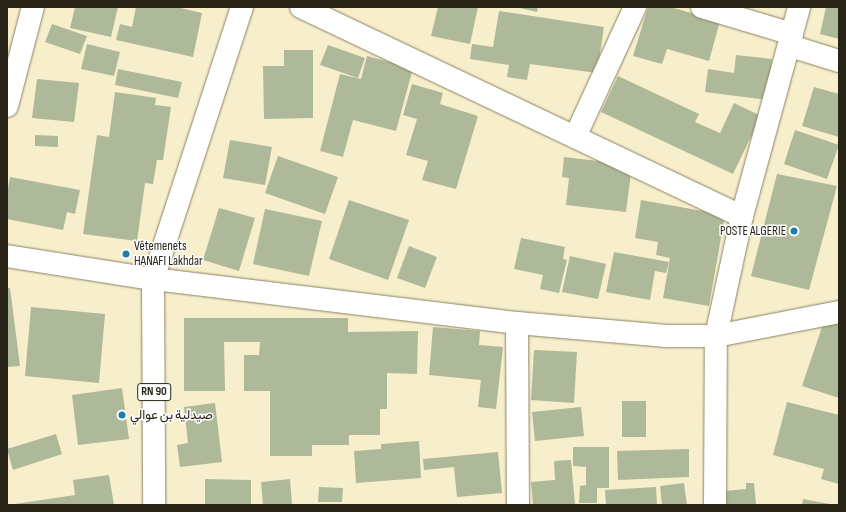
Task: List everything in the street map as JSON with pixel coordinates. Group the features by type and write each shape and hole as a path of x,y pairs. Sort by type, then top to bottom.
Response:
{"street":[{"path":"7,106 33,7"},
{"path":"153,279 242,7"},
{"path":"301,7 742,216"},
{"path":"575,137 635,7"},
{"path":"702,7 791,40 839,61"},
{"path":"715,505 716,336 742,216 799,7"},
{"path":"7,256 153,279 517,323 666,336 716,336 839,312"},
{"name":"RN 90","path":"153,279 154,505"},
{"path":"517,323 518,505"}],"building":[{"path":"75,7 118,7 111,37 70,28"},
{"path":"136,7 176,7 202,13 193,57 116,40 120,24 132,27"},
{"path":"438,7 478,7 470,44 431,36"},
{"path":"515,7 538,7 537,12"},
{"path":"648,7 670,7 720,21 709,61 667,49 662,64 633,56"},
{"path":"826,7 839,7 839,39 820,34"},
{"path":"499,11 604,27 597,73 530,64 527,80 507,77 509,65 470,59 472,44 493,47"},
{"path":"52,24 87,36 80,54 45,42"},
{"path":"87,44 120,52 114,76 81,69"},
{"path":"328,45 365,58 358,78 320,65"},
{"path":"284,50 313,50 313,118 264,119 263,66 284,66"},
{"path":"736,55 772,59 767,100 705,92 708,69 734,73"},
{"path":"367,56 413,68 396,131 353,120 343,157 320,151 340,74 361,79"},
{"path":"118,69 182,82 178,98 115,85"},
{"path":"618,76 699,114 695,122 720,133 734,103 761,116 733,174 601,112"},
{"path":"37,79 79,83 74,122 32,118"},
{"path":"412,84 443,93 440,104 478,116 456,189 422,180 428,161 406,155 417,119 403,115"},
{"path":"814,87 839,94 839,137 802,126"},
{"path":"115,92 156,98 155,105 171,107 163,160 157,160 153,184 145,183 137,241 83,234 97,135 109,137"},
{"path":"795,130 839,145 827,179 784,164"},
{"path":"35,135 58,136 58,147 35,146"},
{"path":"230,140 272,147 265,185 223,178"},
{"path":"278,156 338,177 325,214 265,193"},
{"path":"564,157 632,165 626,212 566,205 569,178 562,177"},
{"name":"POSTE ALGERIE","path":"777,174 837,186 809,290 751,276"},
{"path":"10,177 80,190 75,214 67,212 63,230 7,219 7,194"},
{"path":"349,200 409,220 388,280 329,259"},
{"path":"641,200 725,215 709,306 663,298 670,258 656,255 658,242 635,238"},
{"path":"219,208 255,218 239,271 203,260"},
{"path":"265,209 322,221 309,276 253,264"},
{"path":"521,238 565,247 563,259 567,260 559,293 540,289 543,275 514,269"},
{"path":"409,246 437,257 425,288 397,278"},
{"path":"614,252 669,262 666,273 655,271 650,300 606,292"},
{"path":"570,256 606,264 598,299 562,292"},
{"path":"7,288 10,288 20,366 7,367"},
{"path":"31,307 105,314 99,383 25,376"},
{"path":"184,318 348,318 348,332 418,331 417,374 387,373 387,409 380,409 380,435 349,435 349,445 312,445 312,456 270,456 270,391 244,391 244,355 259,355 260,342 224,342 225,391 184,391"},
{"path":"825,318 839,323 839,398 802,386"},
{"path":"433,327 480,331 479,345 503,347 496,409 478,407 481,380 429,375"},
{"path":"534,350 577,352 574,403 531,400"},
{"path":"122,388 129,439 78,445 72,395"},
{"path":"622,401 646,401 646,437 622,437"},
{"path":"787,402 839,415 839,484 821,479 824,469 773,455"},
{"path":"215,403 222,462 180,467 177,445 188,443 184,407"},
{"path":"581,407 584,436 535,441 532,412"},
{"path":"56,434 62,454 13,470 7,449"},
{"path":"419,441 421,478 356,483 354,451 381,449 381,444"},
{"path":"573,447 609,447 609,488 597,488 597,503 579,503 580,486 586,485 586,467 573,466"},
{"path":"689,449 689,477 618,480 617,451"},
{"path":"498,452 502,493 457,497 454,467 424,470 423,459"},
{"path":"571,460 575,505 533,505 531,482 555,480 554,461"},
{"path":"109,475 114,505 8,505 75,495 73,480"},
{"path":"205,479 251,480 251,505 205,505"},
{"path":"290,479 292,505 263,505 261,482"},
{"path":"684,483 687,505 662,505 660,486"},
{"path":"746,483 754,483 756,505 725,505 724,491 746,489"},
{"path":"319,487 343,488 342,502 318,502"},
{"path":"656,487 657,505 606,505 605,490"},
{"path":"803,499 830,504 830,505 802,505"}],"place":[{"name":"POSTE ALGERIE","path":"794,231"},
{"name":"Vêtemenets HANAFI Lakhdar","path":"126,254"},
{"name":"صيدلية بن عوالي","path":"122,415"}]}
